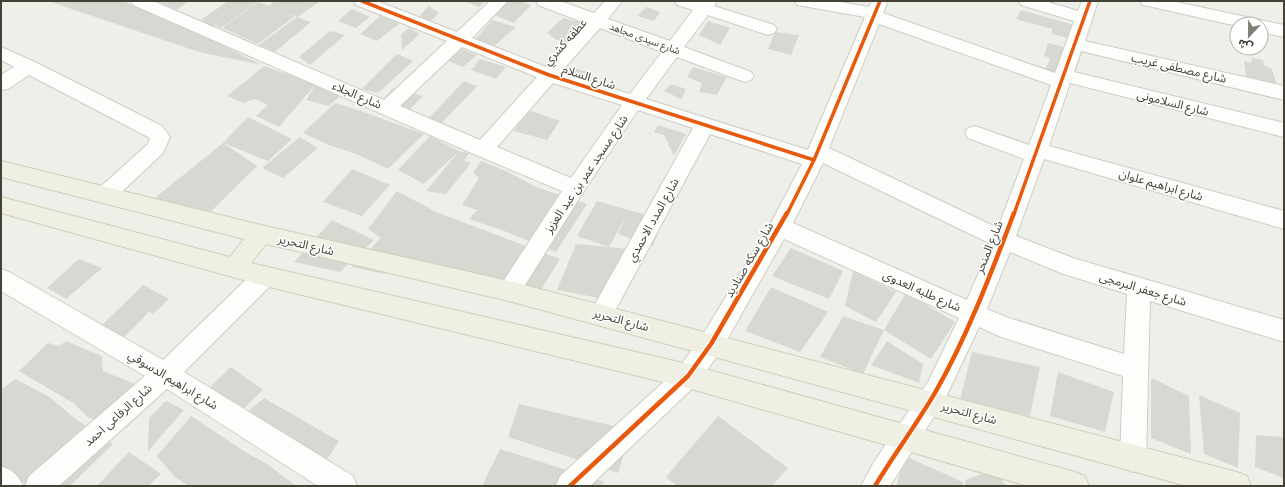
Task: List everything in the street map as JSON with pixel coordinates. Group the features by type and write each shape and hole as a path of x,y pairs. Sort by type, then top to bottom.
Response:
{"main road":[{"name":"شارع التحرير","path":"1,169 106,194 261,234 509,291 1237,486"},
{"path":"1,204 265,276 688,376 1075,486"},
{"path":"234,268 261,234"}],"street":[{"name":"شارع الجلاء","path":"139,1 483,150 575,188"},
{"name":"شارع السلام","path":"362,1 391,6 459,39 549,75 705,125 816,156"},
{"path":"387,108 500,1"},
{"name":"شارع سيدى مجاهد","path":"544,1 745,76"},
{"name":"عطفه كشري","path":"483,150 614,1"},
{"path":"683,1 707,4 768,29"},
{"name":"شارع السلامونى","path":"803,1 876,10 1062,79 1284,130"},
{"path":"1027,1 1087,9"},
{"path":"1148,1 1229,19"},
{"name":"شارع مسجد عمر بن عبد العزيز","path":"509,291 575,188 634,102 707,4"},
{"name":"شارع المنحر","path":"875,486 908,438 944,377 972,314 1003,240 1037,152 1087,9"},
{"name":"شارع سكه صناديد","path":"570,486 688,376 711,344 780,226 816,156 876,10"},
{"path":"1269,28 1284,31"},
{"name":"شارع مصطفى غريب","path":"1074,44 1284,93"},
{"path":"1,53 155,131 160,137 156,148 106,194"},
{"path":"1,84 29,66"},
{"name":"شارع المدد الاحمدي","path":"601,315 705,125"},
{"name":"شارع ابراهيم علوان","path":"975,133 1037,152 1284,220"},
{"name":"شارع جعفر البرمجى","path":"816,156 1003,240 1069,266 1284,331"},
{"name":"شارع طلبه العدوى","path":"780,226 1001,326 1136,369"},
{"name":"شارع الرفاعى احمد","path":"39,486 165,374 265,276"},
{"name":"شارع ابراهيم الدسوقي","path":"1,279 165,374 343,486"},
{"path":"1133,458 1139,288"},
{"path":"1,480 9,486"}],"building":[{"path":"48,1 123,1 207,38 262,65 199,52"},
{"path":"159,1 189,1 176,10"},
{"path":"228,1 257,2 221,28 215,25 213,27 198,22"},
{"path":"274,1 321,1 297,17 284,12 294,17 258,44 222,28 258,2 269,6"},
{"path":"464,1 485,1 479,7"},
{"path":"510,1 521,1 531,5 514,23 494,15"},
{"path":"429,6 439,13 430,22 418,17"},
{"path":"646,7 660,12 654,21 637,16"},
{"path":"352,9 370,17 356,28 338,21"},
{"path":"1021,10 1084,28 1079,41 1052,34 1052,29 1016,19"},
{"path":"380,16 400,23 377,41 360,34"},
{"path":"297,17 311,22 275,52 259,45"},
{"path":"563,18 584,23 563,44 547,33"},
{"path":"492,20 516,27 493,47 476,39"},
{"path":"708,21 730,28 720,45 699,35"},
{"path":"409,28 420,34 402,50 401,34"},
{"path":"330,31 345,35 310,65 299,57"},
{"path":"775,32 799,35 791,55 768,49"},
{"path":"1048,43 1082,52 1071,85 1034,75 1038,66 1046,68 1050,58 1044,56"},
{"path":"462,49 477,55 463,67 448,61"},
{"path":"397,54 413,61 378,93 362,89"},
{"path":"1252,58 1263,60 1264,65 1272,69 1278,89 1247,82 1244,61 1251,63"},
{"path":"480,59 506,67 496,79 471,70"},
{"path":"264,66 316,84 279,127 256,116 268,105 255,99 244,103 227,96"},
{"path":"693,67 727,77 717,95 699,92 702,83 687,77"},
{"path":"572,68 590,72 585,80 568,72"},
{"path":"464,81 477,86 441,124 429,118"},
{"path":"316,84 343,93 329,106 306,100"},
{"path":"671,84 686,89 681,99 664,91"},
{"path":"393,88 423,96 409,110 383,99"},
{"path":"335,103 424,134 388,169 356,154 329,145 303,133"},
{"path":"528,110 560,121 547,140 514,131"},
{"path":"248,117 292,139 268,161 223,143"},
{"path":"658,125 686,134 674,156 664,135 654,132"},
{"path":"430,136 459,151 424,184 398,170"},
{"path":"300,137 318,148 283,178 262,168"},
{"path":"223,143 257,166 203,219 146,205"},
{"path":"459,151 469,153 464,161 471,163 446,194 426,191"},
{"path":"481,161 506,171 536,187 587,204 556,252 507,232 469,219 477,210 462,205 479,178 473,173"},
{"path":"352,169 390,185 362,216 323,202"},
{"path":"397,191 436,212 560,259 530,307 398,259 385,274 352,267 381,238 368,229"},
{"path":"597,201 663,220 653,246 618,234 627,215 609,247 577,236"},
{"path":"332,220 374,240 340,272 294,262"},
{"path":"576,244 645,251 620,302 557,290"},
{"path":"791,248 843,271 829,299 772,276"},
{"path":"79,259 102,268 66,299 47,288"},
{"path":"853,271 896,292 876,322 845,306"},
{"path":"143,285 169,299 153,314 149,312 122,339 99,328"},
{"path":"771,287 828,312 800,352 745,331"},
{"path":"906,293 955,322 931,359 884,330"},
{"path":"843,316 884,330 863,374 820,357"},
{"path":"66,341 102,356 103,371 160,394 127,427 89,418 73,403 19,371 48,343 59,346"},
{"path":"887,341 923,364 919,383 871,365"},
{"path":"972,352 1040,367 1030,416 960,400"},
{"path":"231,367 263,390 239,413 206,391"},
{"path":"1058,372 1114,392 1105,432 1050,416"},
{"path":"1151,378 1189,396 1191,454 1151,438"},
{"path":"15,379 48,396 77,420 113,444 70,486 28,486 1,467 1,390"},
{"path":"1199,395 1240,413 1238,468 1204,454"},
{"path":"264,398 339,441 323,465 237,420"},
{"path":"166,401 184,410 148,451 149,418"},
{"path":"519,404 631,430 618,473 508,437"},
{"path":"191,416 247,453 267,464 296,486 189,486 175,477 157,456"},
{"path":"718,416 788,468 772,486 677,486 666,477"},
{"path":"1256,435 1284,437 1284,478 1255,467"},
{"path":"500,449 605,482 601,486 482,486"},
{"path":"129,452 161,474 148,486 97,486"},
{"path":"905,456 963,482 962,486 896,486"},
{"path":"994,470 1006,486 966,486 965,480"}],"cycle path":[{"path":"362,1 549,75 814,160"},
{"path":"570,486 688,376 711,344 780,227 814,160 880,1"},
{"path":"875,486 936,390 966,331 1023,191 1090,1"}]}
